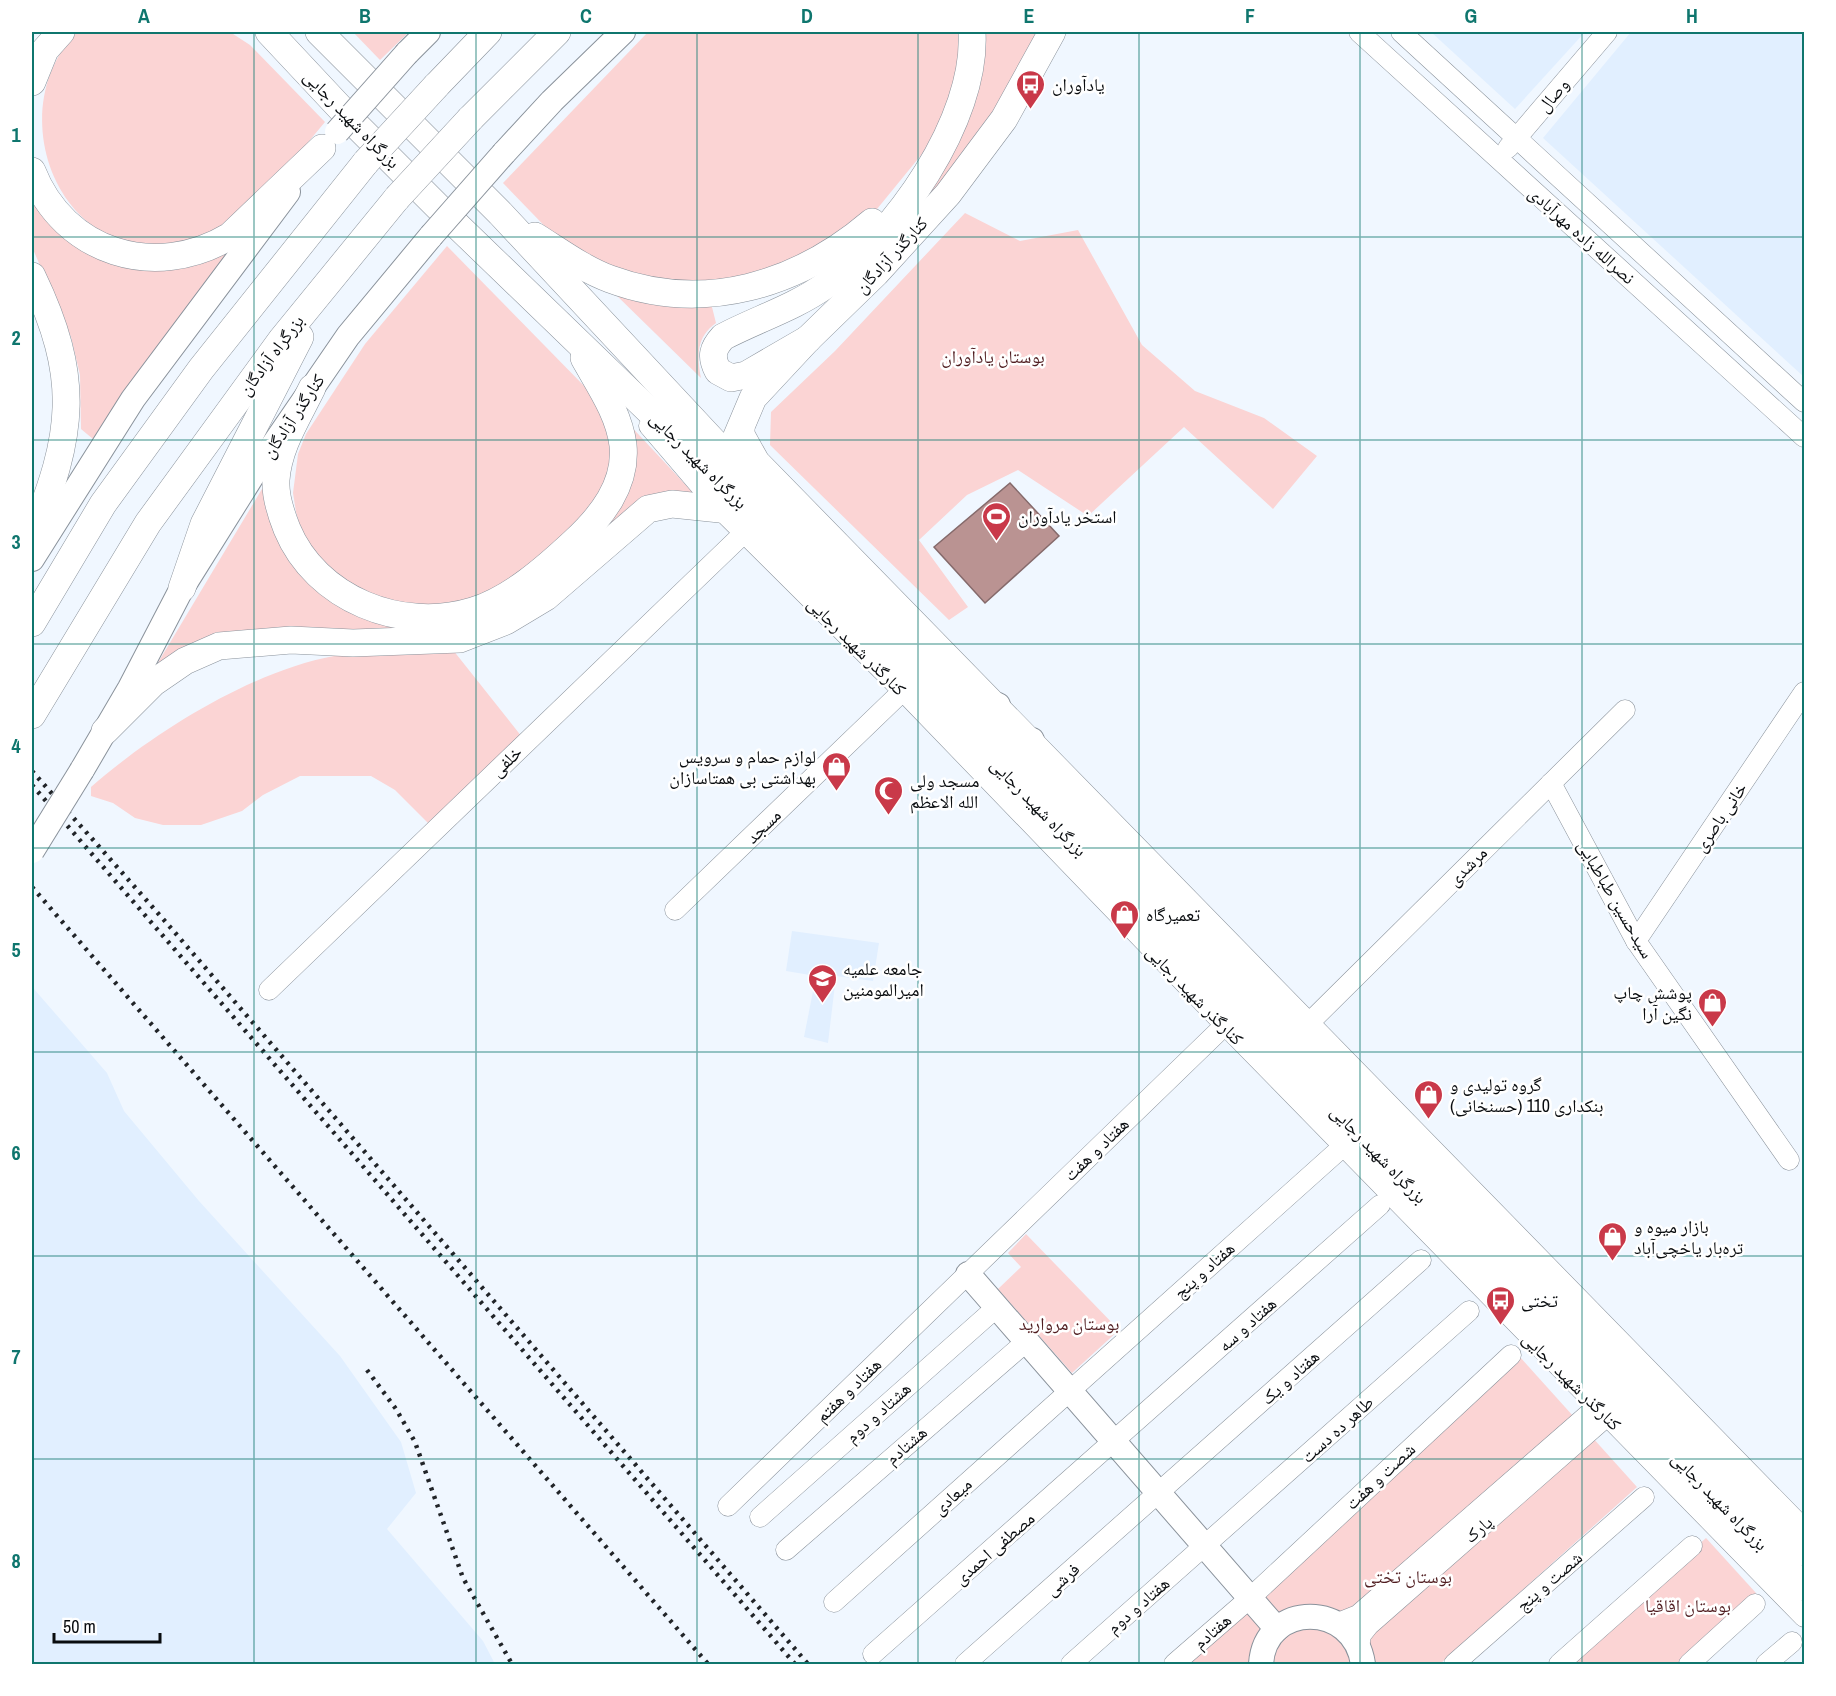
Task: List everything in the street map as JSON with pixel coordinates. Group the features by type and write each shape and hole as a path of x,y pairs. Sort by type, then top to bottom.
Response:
{"highway":[{"path":"32,82 45,50 60,32"},
{"name":"بزرگراه شهید رجایی","path":"319,32 500,213 741,471 1004,734 1804,1552"},
{"path":"32,623 104,504 258,295 366,162 488,32"},
{"name":"بزرگراه آزادگان","path":"32,715 148,523 282,339 398,198 470,119 556,32"},
{"path":"808,339 746,375 731,378 718,371 712,356 715,346 723,336 799,302 825,285 851,264 901,210 926,176 940,149 970,68 972,32"},
{"name":"کنارگذر آزادگان","path":"741,471 734,442 753,398 808,339 876,273 948,194 1004,119 1052,32"},
{"name":"بزرگراه شهید رجایی","path":"269,33 358,127 726,485 908,685 1804,1587"},
{"path":"32,171 49,203 81,235 105,249 127,255 173,256 215,245 230,236 329,140"},
{"path":"500,213 581,265 609,279 664,293 717,294 768,283 832,253 878,216 940,149"},
{"path":"32,276 59,346 68,396 66,432 59,463 32,536"},
{"path":"182,588 204,524 330,279"},
{"path":"312,388 278,462 276,482 278,501 291,539 323,581 367,607 418,618 458,615 493,603 553,562 609,504 616,489 623,460 620,429 573,336"},
{"path":"105,731 153,683 185,661 219,646 291,640 353,643 460,639 486,631 528,609 565,583 648,509 672,504 720,509"}],"main road":[{"path":"32,559 133,399 329,140 428,32"},
{"name":"کنارگذر آزادگان","path":"32,851 105,731 182,588 254,473 348,336 504,153 552,101 623,32"},
{"path":"998,705 1004,734 1032,740"},
{"path":"968,1274 1277,1629"},
{"path":"1261,1665 1267,1642 1277,1629 1291,1620 1307,1616 1323,1617 1338,1623 1351,1634 1361,1656"}],"street":[{"name":"نصرالله زاده مهرآبادی","path":"1359,32 1804,437"},
{"name":"نصرالله زاده مهرآبادی","path":"1401,32 1804,402"},
{"name":"وصال","path":"1498,159 1607,32"},
{"name":"کنارگذر شهید رجایی","path":"573,336 720,509 908,685 1225,1025 1599,1414 1804,1617"},
{"path":"743,418 745,435 759,460 1804,1529"},
{"name":"خلفی","path":"269,990 744,533"},
{"name":"مسجد","path":"675,910 908,685"},
{"name":"خانی باصری","path":"1636,940 1804,692"},
{"name":"مرشدی","path":"1309,1023 1625,710"},
{"name":"سیدحسین طباطبایی","path":"1551,783 1636,940 1789,1160"},
{"name":"هفتاد و هفت","path":"968,1274 1225,1025"},
{"name":"هفتاد و پنج","path":"1070,1390 1339,1150"},
{"name":"هفتاد و سه","path":"1115,1442 1380,1205"},
{"name":"هفتاد و یک","path":"1160,1494 1421,1260"},
{"name":"هفتاد و هفتم","path":"729,1506 968,1274"},
{"name":"هشتاد و دوم","path":"760,1517 997,1307"},
{"name":"طاهر ده دست","path":"1205,1546 1469,1311"},
{"name":"هشتادم","path":"786,1550 1027,1341"},
{"name":"شصت و هفت","path":"1250,1598 1511,1354"},
{"name":"میعادی","path":"834,1602 1070,1390"},
{"name":"پارک","path":"1361,1656 1361,1635 1368,1624 1410,1579 1599,1414"},
{"name":"مصطفی احمدی","path":"873,1654 1115,1442"},
{"name":"فرشی","path":"965,1665 1160,1494"},
{"name":"شصت و پنج","path":"1454,1665 1644,1497"},
{"name":"هفتاد و دوم","path":"1071,1665 1205,1546"},
{"path":"1558,1665 1692,1546"},
{"name":"پارک","path":"1338,1623 1358,1615 1410,1579"},
{"name":"هفتادم","path":"1174,1665 1250,1598"},
{"path":"1689,1665 1755,1604"},
{"path":"1766,1665 1792,1642"}],"shaded area":[{"path":"1431,32 1585,32 1515,109"},
{"path":"1631,32 1804,32 1804,377 1543,138"},
{"name":"استخر یادآوران","path":"1010,483 1059,536 985,603 934,547"},
{"name":"جامعه علمیه امیرالمومنین","path":"792,931 879,943 873,981 836,976 828,1043 804,1037 816,976 786,971"},
{"path":"34,989 107,1073 124,1111 199,1201 340,1356 401,1442 416,1493 387,1529 483,1641 495,1664 32,1664 32,994"}],"green space":[{"path":"77,32 230,32 250,45 325,122 272,185 226,226 208,237 197,240 135,244 100,231 73,207 54,175 43,139 43,101 54,64"},
{"path":"353,32 409,32 380,60"},
{"path":"648,32 962,32 958,77 939,126 922,154 877,209 831,244 722,286 622,274 560,242 503,183"},
{"path":"983,32 1042,32 1012,86 955,168 876,253"},
{"path":"32,190 100,254 239,238 93,439 81,429 80,375 71,337 32,247"},
{"name":"بوستان یادآوران","path":"965,213 1020,241 1078,230 1142,345 1195,391 1264,418 1317,456 1273,509 1184,427 1088,516 1018,470 967,495 919,540 968,607 949,620 770,445 771,412 835,351"},
{"path":"447,246 592,394 605,413 616,456 604,491 535,565 466,604 394,607 330,576 300,528 293,493 298,454 306,434 365,344"},
{"path":"610,289 711,303 716,323 709,328 701,341 699,362 701,378"},
{"path":"626,421 697,497 663,497 652,499 636,507 545,587 503,613 458,629 427,632 396,633 302,628 240,633 206,643 153,671 265,484 273,513 300,565 318,585 339,602 364,615 392,623 423,626 444,625 474,619 518,598 554,570 598,529 627,485 632,452"},
{"path":"453,650 522,737 428,823 395,790 371,776 300,776 263,795 242,811 201,825 163,825 135,818 113,803 91,796 91,787 144,745 205,706 270,675 303,664 348,654"},
{"name":"بوستان مروارید","path":"1026,1234 1119,1330 1072,1373 998,1289 1021,1267 1008,1253"},
{"name":"بوستان تختی","path":"1520,1357 1637,1487 1440,1664 1178,1664"},
{"name":"بوستان اقاقیا","path":"1706,1538 1756,1593 1678,1664 1568,1664"}],"railway":[{"path":"32,771 164,920 808,1664"},
{"path":"32,785 795,1664"},
{"path":"32,887 708,1664"},
{"path":"367,1370 396,1409 415,1442 463,1578 512,1664"}],"place":[{"name":"یادآوران","path":"1031,110"},
{"name":"استخر یادآوران","path":"997,542"},
{"name":"لوازم حمام و سرویس بهداشتی بی همتاسازان","path":"837,792"},
{"name":"مسجد ولی الله الاعظم","path":"889,816"},
{"name":"تعمیرگاه","path":"1125,940"},
{"name":"جامعه علمیه امیرالمومنین","path":"822,1004"},
{"name":"پوشش چاپ نگین آرا","path":"1713,1028"},
{"name":"گروه تولیدی و بنکداری 110 (حسنخانی)","path":"1429,1120"},
{"name":"بازار میوه و تره‌بار یاخچی‌آباد","path":"1613,1262"},
{"name":"تختی","path":"1500,1326"}]}
